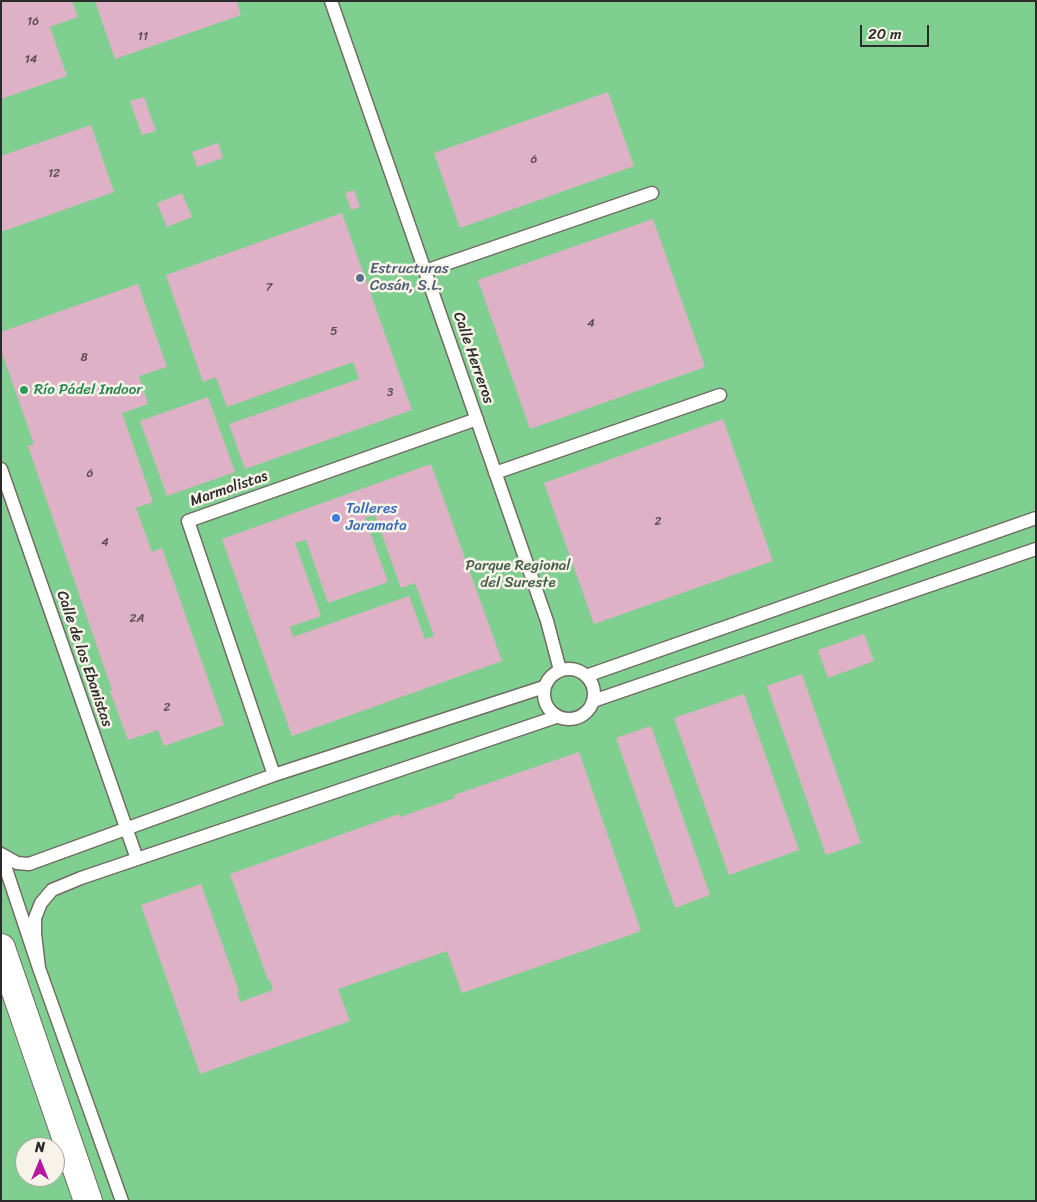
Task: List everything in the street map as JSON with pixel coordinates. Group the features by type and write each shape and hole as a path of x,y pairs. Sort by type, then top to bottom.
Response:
{"main road":[{"path":"1,948 88,1201"}],"lane":[{"name":"Calle Herreros","path":"331,1 547,621 560,670"},
{"path":"425,271 652,193"},
{"path":"495,473 720,395"},
{"name":"Marmolistas","path":"274,775 188,521 477,419"},
{"name":"Calle de los Ebanistas","path":"1,469 137,859"},
{"path":"586,676 1036,518"},
{"path":"593,700 1036,549"},
{"path":"567,669 581,672 586,676 593,687 593,700 585,714 571,720 556,717 550,712 543,696 547,680 553,674 567,669"},
{"path":"1,854 17,863 29,864 274,775 544,687"},
{"path":"39,968 34,918 41,904 52,890 81,878 556,717"},
{"path":"1,854 39,968 122,1201"}],"green space":[{"name":"Parque Regional del Sureste","path":"1,1 1036,1 1036,1201 1,1201"}],"building":[{"path":"1,1 72,1 78,17 50,27 67,76 1,99"},
{"path":"95,1 237,1 241,15 115,59"},
{"path":"608,92 634,166 460,228 434,153"},
{"path":"144,97 156,131 142,135 130,101"},
{"path":"91,125 114,192 1,232 1,156"},
{"path":"218,143 223,158 197,167 192,152"},
{"path":"354,190 360,207 351,210 345,193"},
{"path":"182,193 192,217 167,227 157,203"},
{"path":"342,213 412,410 245,469 229,424 359,379 353,362 227,407 216,377 203,382 166,275"},
{"path":"653,219 705,367 530,429 478,280"},
{"path":"138,284 167,367 139,376 148,404 122,413 153,502 136,508 152,552 162,548 224,725 164,746 158,730 128,740 28,446 34,444 1,350 1,332"},
{"path":"208,397 235,472 167,496 140,421"},
{"path":"723,419 773,561 594,624 544,483"},
{"path":"431,464 502,661 292,736 222,539","holes":["375,515 401,588 415,583 434,636 425,639 409,596 293,637 290,627 321,616 295,543 306,540 328,603 388,582 365,518"]},
{"path":"864,634 874,661 828,678 818,650"},
{"path":"802,674 861,843 826,855 767,686"},
{"path":"744,694 799,850 729,875 674,718"},
{"path":"651,726 710,895 675,908 616,738"},
{"path":"579,752 641,931 462,993 447,951 338,989 350,1021 200,1074 141,905 201,884 239,991 237,992 240,1002 273,990 230,874 399,814 400,817 455,798 454,795"}],"place":[{"name":"Estructuras Cosán, S.L.","path":"360,278"},
{"name":"Río Pádel Indoor","path":"24,390"},
{"name":"Talleres Jaramata","path":"336,518"}]}
